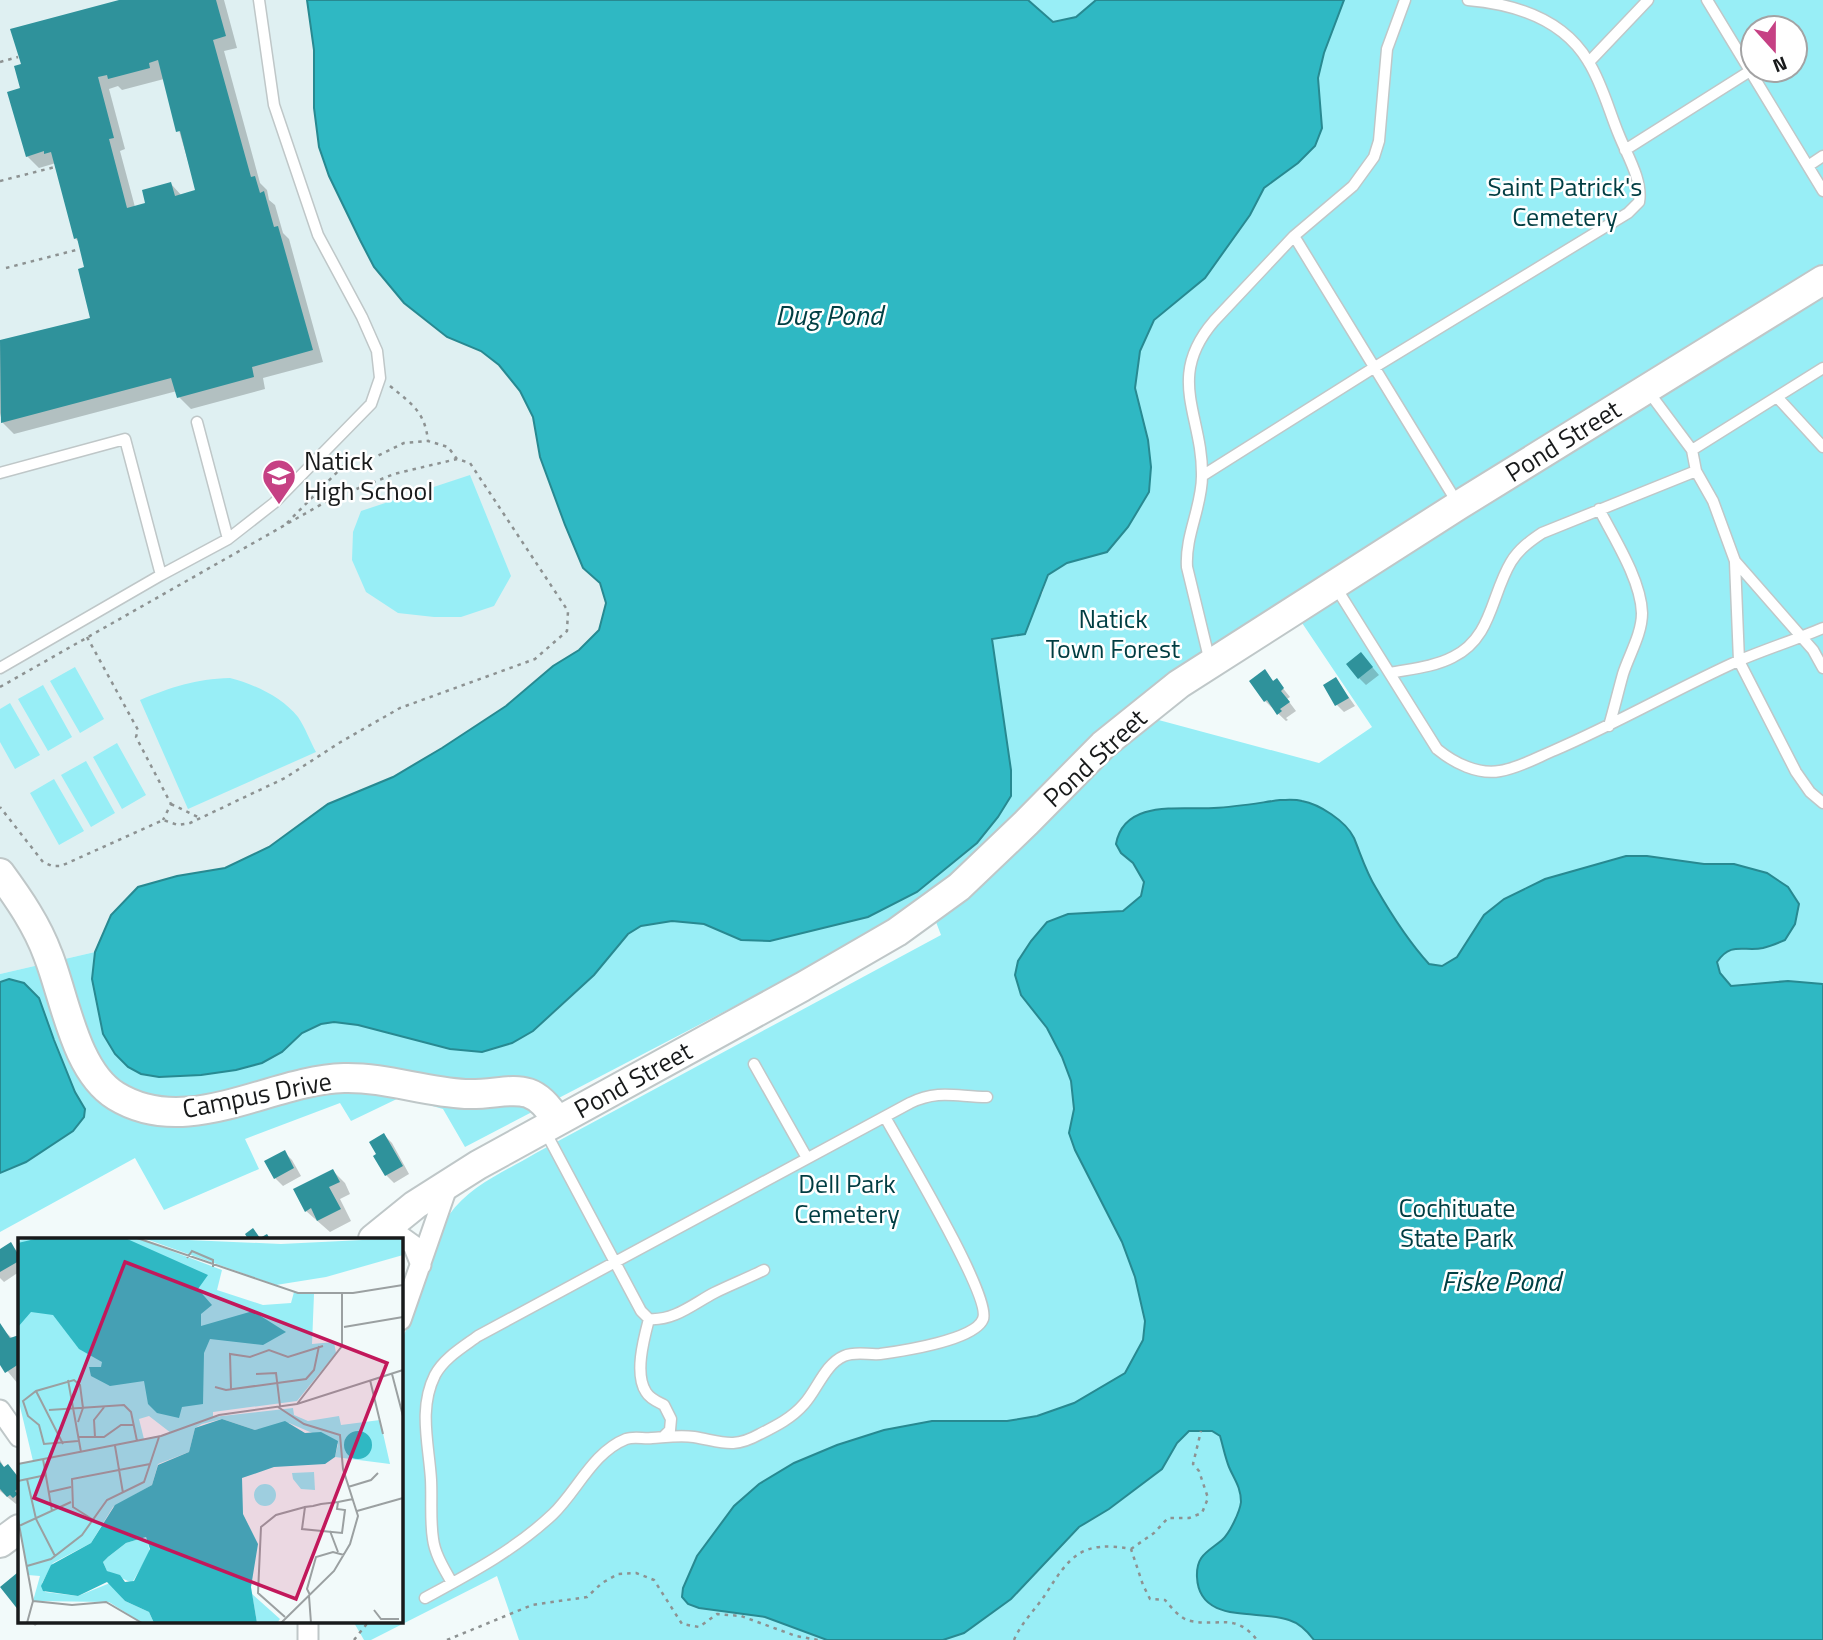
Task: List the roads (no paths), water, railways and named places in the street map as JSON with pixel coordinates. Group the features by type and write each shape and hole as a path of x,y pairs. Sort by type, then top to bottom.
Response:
{"street":[{"name":"Pond Street","path":"381,1233 449,1182 897,932 959,887 1103,745 1210,663 1823,280"},
{"name":"Campus Drive","path":"0,873 28,913 48,955 81,1053 103,1086 116,1097 154,1109 188,1111 219,1107 321,1080 362,1079 455,1093 491,1094 520,1090 542,1100 551,1125"},
{"path":"402,1317 449,1182"},
{"path":"402,1241 412,1245 421,1265"},
{"path":"0,1410 18,1436"},
{"path":"0,1544 18,1529"},
{"path":"307,1640 308,1622"}],"lane":[{"path":"0,668 228,539 274,503 371,404 380,378 377,351 318,235 274,105 259,0"},
{"path":"1210,663 1186,553 1202,477 1200,448 1188,391 1189,369 1203,334 1214,321 1294,236 1353,186 1374,157 1379,141 1387,48 1406,0"},
{"path":"1202,477 1375,367 1635,208 1640,194 1625,150 1589,62 1567,33 1555,25 1506,6 1468,0"},
{"path":"1589,62 1648,0"},
{"path":"1707,0 1739,53"},
{"path":"1625,150 1739,78"},
{"path":"1758,84 1823,191"},
{"path":"1808,166 1823,156"},
{"path":"1294,236 1459,505"},
{"path":"1692,450 1823,368"},
{"path":"1647,389 1692,450 1696,471 1713,501 1735,561 1739,661 1796,772 1810,792 1823,803"},
{"path":"1777,397 1823,447"},
{"path":"197,422 228,539"},
{"path":"0,473 125,439 161,575"},
{"path":"1390,673 1437,663 1454,657 1470,645 1483,629 1510,563 1523,546 1542,533 1696,471"},
{"path":"1599,509 1624,556 1642,612 1640,628 1622,676 1609,726"},
{"path":"1735,561 1802,637 1823,668"},
{"path":"1334,585 1437,749 1449,760 1482,771 1498,772 1512,768 1609,726 1739,661 1823,628"},
{"path":"754,1064 807,1158"},
{"path":"452,1583 436,1553 432,1539 431,1477 424,1429 428,1398 436,1374 453,1353 478,1336 927,1095 948,1093 987,1097"},
{"path":"425,1598 500,1556 554,1513 613,1446 629,1438 694,1437 731,1445 745,1442 785,1420 804,1404 831,1366 841,1357 861,1352 878,1354 959,1337 974,1331 983,1320 984,1306 973,1277 885,1116"},
{"path":"551,1125 615,1263 641,1311 649,1319 660,1320 676,1315 764,1270"},
{"path":"649,1319 640,1350 642,1379 644,1391 664,1405 671,1419 670,1430 663,1437"}],"water":[{"name":"Dug Pond","path":"307,0 1028,0 1053,22 1076,17 1096,0 1344,0 1324,53 1318,78 1322,128 1315,146 1298,163 1264,188 1250,215 1205,278 1154,320 1140,351 1135,388 1148,440 1151,467 1149,492 1128,527 1107,552 1067,563 1048,575 1025,634 992,639 1011,770 1011,796 977,843 917,892 868,917 770,941 741,940 704,924 672,921 641,926 628,934 594,975 533,1031 512,1043 482,1052 450,1049 358,1025 334,1022 321,1024 302,1033 282,1052 262,1063 201,1075 159,1077 141,1074 128,1067 115,1054 103,1034 92,979 95,952 111,915 138,887 177,876 225,868 269,847 328,804 393,777 442,748 506,706 553,666 579,650 599,630 606,603 600,583 583,568 565,525 540,457 533,417 520,391 499,365 481,351 447,337 404,303 374,267 360,240 329,176 319,147 314,108 314,50"},
{"name":"Fiske Pond","path":"1280,800 1309,803 1345,825 1354,838 1369,876 1382,898 1407,937 1429,964 1442,966 1457,957 1484,915 1504,899 1545,879 1626,856 1647,856 1704,864 1734,864 1767,873 1788,887 1799,904 1795,924 1785,940 1763,948 1733,949 1717,962 1720,973 1731,986 1788,981 1823,984 1823,1640 1314,1640 1303,1628 1289,1620 1219,1609 1208,1602 1200,1592 1197,1570 1204,1555 1228,1532 1237,1516 1241,1497 1220,1436 1212,1431 1189,1431 1177,1443 1162,1469 1109,1509 1079,1527 1011,1599 964,1633 943,1640 827,1640 765,1617 699,1608 688,1604 682,1597 683,1588 697,1556 734,1506 759,1484 794,1463 884,1430 932,1421 1007,1421 1037,1416 1074,1403 1125,1373 1143,1340 1145,1321 1135,1277 1122,1242 1075,1150 1069,1133 1074,1109 1071,1081 1047,1028 1021,995 1015,975 1018,961 1047,922 1068,914 1123,911 1141,896 1144,882 1133,863 1121,853 1116,844 1121,830 1130,820 1142,813 1170,808 1222,807"},
{"path":"9,979 24,983 39,998 75,1092 85,1109 84,1117 73,1131 26,1162 0,1173 0,982"}],"place":[{"name":"Natick High School","path":"279,506"}],"park label":[{"name":"Saint Patrick's Cemetery","path":"1565,202"},
{"name":"Natick Town Forest","path":"1113,634"},
{"name":"Dell Park Cemetery","path":"847,1199"},
{"name":"Cochituate State Park","path":"1457,1223"}]}
